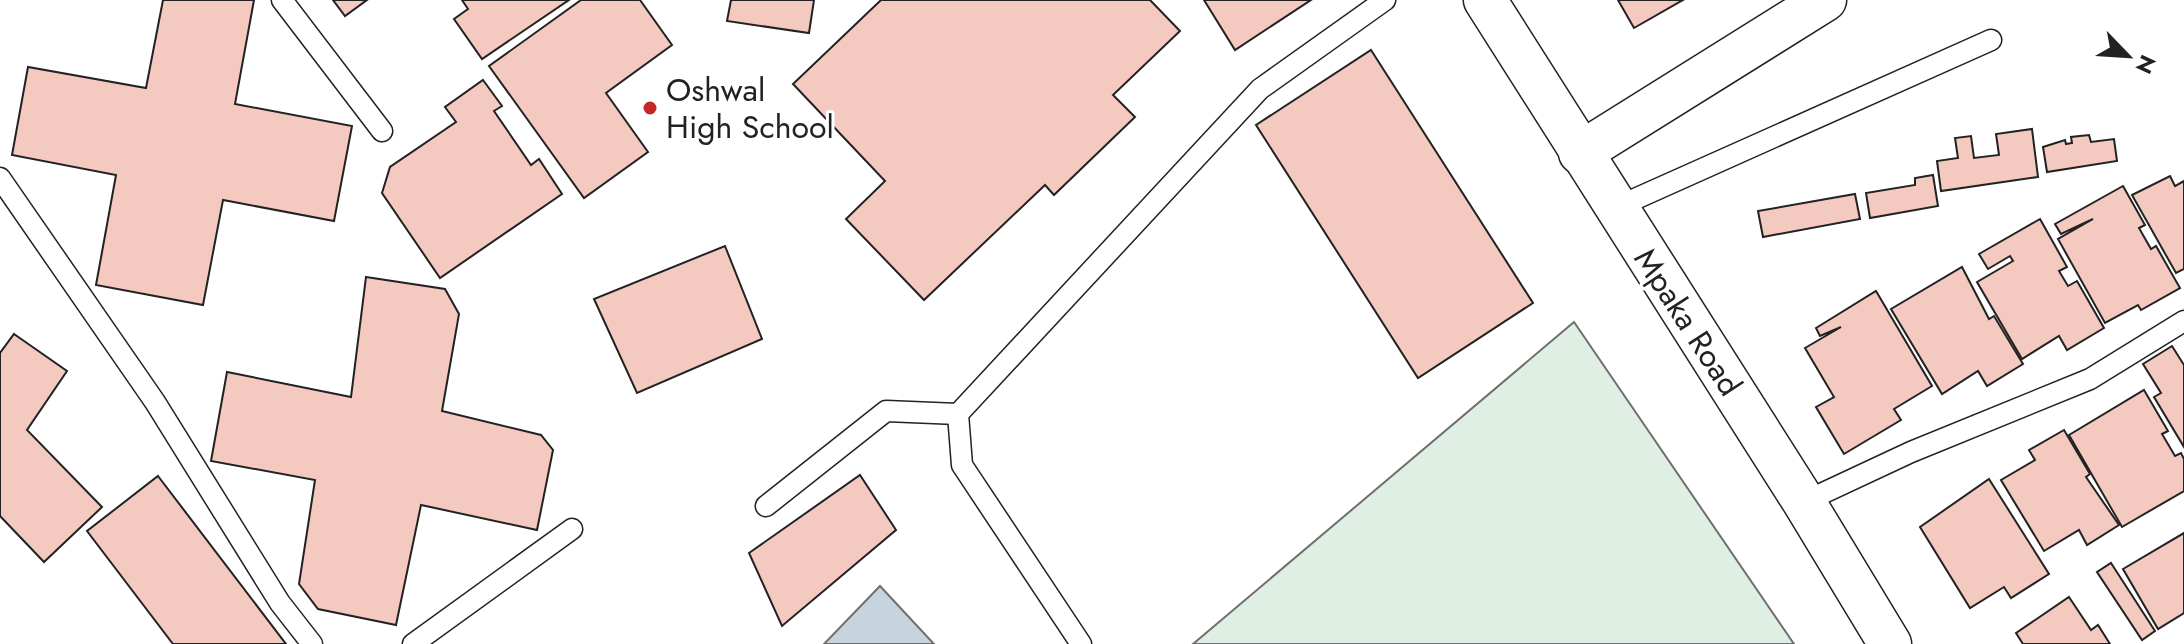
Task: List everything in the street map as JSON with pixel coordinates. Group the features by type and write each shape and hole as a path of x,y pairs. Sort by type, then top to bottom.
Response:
{"street":[{"name":"Mpaka Road","path":"1485,0 1804,502 1890,644"},
{"path":"1580,153 1825,0"}],"lane":[{"path":"282,0 382,131"},
{"path":"1081,644 962,465 958,414 1260,89 1385,0"},
{"path":"1615,208 1991,40"},
{"path":"0,178 155,402 280,603 312,644"},
{"path":"1804,502 1911,452 2090,379 2184,321"},
{"path":"766,506 886,411 958,414"},
{"path":"413,644 572,529"}],"green space":[{"path":"1574,322 1794,644 1193,644"}],"shaded area":[{"path":"880,586 934,644 824,644"}],"building":[{"path":"163,0 254,0 235,104 352,126 334,221 223,200 203,305 96,285 116,175 12,155 28,67 146,88"},
{"path":"333,0 367,0 345,16"},
{"path":"462,0 569,0 482,59 454,19 468,9"},
{"path":"581,0 640,0 672,45 606,93 648,152 584,198 489,66"},
{"path":"731,0 814,0 809,33 727,21"},
{"path":"881,0 1150,0 1180,31 1113,95 1135,117 1054,195 1045,185 924,300 846,219 885,181 793,84"},
{"path":"1204,0 1311,0 1235,50"},
{"path":"1618,0 1683,0 1634,28"},
{"path":"1371,50 1533,303 1418,378 1256,125"},
{"path":"483,80 502,106 494,111 531,165 539,159 562,194 440,278 382,193 390,167 456,122 445,107"},
{"path":"2032,129 2038,177 1941,191 1937,161 1958,158 1955,138 1971,136 1974,158 1999,155 1996,134"},
{"path":"2089,135 2091,142 2114,139 2117,161 2047,172 2043,147 2065,140 2066,144 2072,143 2071,137"},
{"path":"1933,175 1938,206 1870,218 1866,193 1915,185 1915,178"},
{"path":"2170,176 2175,186 2184,181 2184,269 2176,273 2132,195"},
{"path":"2123,186 2145,225 2139,228 2151,249 2156,246 2180,288 2141,310 2138,305 2105,323 2058,239 2093,219 2061,234 2055,224"},
{"path":"1855,194 1860,219 1763,237 1758,211"},
{"path":"2040,219 2067,267 2059,271 2068,286 2077,281 2104,328 2067,350 2059,336 2022,359 1977,282 2013,261 2010,256 1988,269 1979,254"},
{"path":"725,246 762,339 637,393 594,299"},
{"path":"1962,267 1989,319 1994,316 2023,364 1987,386 1978,371 1942,394 1891,309"},
{"path":"366,277 445,289 459,314 442,411 541,435 553,450 537,530 421,505 396,625 318,609 299,584 315,480 211,461 227,372 351,397"},
{"path":"1876,291 1932,386 1894,409 1901,420 1844,454 1816,407 1834,397 1805,348 1841,327 1820,336 1816,328"},
{"path":"14,334 67,371 27,430 102,507 44,562 0,516 0,353"},
{"path":"2172,346 2184,365 2184,447 2154,397 2161,393 2143,364"},
{"path":"2144,390 2168,431 2162,434 2175,456 2181,453 2184,459 2184,491 2122,527 2069,435"},
{"path":"2064,430 2090,474 2086,477 2119,525 2087,545 2079,530 2044,551 2001,480 2035,460 2029,450"},
{"path":"860,475 896,530 782,626 749,553"},
{"path":"158,476 286,644 173,644 87,531"},
{"path":"1989,479 2049,574 2011,598 2004,587 1970,608 1920,527"},
{"path":"2184,533 2184,613 2158,629 2123,569"},
{"path":"2111,563 2155,631 2142,640 2097,572"},
{"path":"2069,597 2091,630 2098,625 2110,644 2023,644 2016,633"}],"place":[{"name":"Oshwal High School","path":"650,108"}]}
